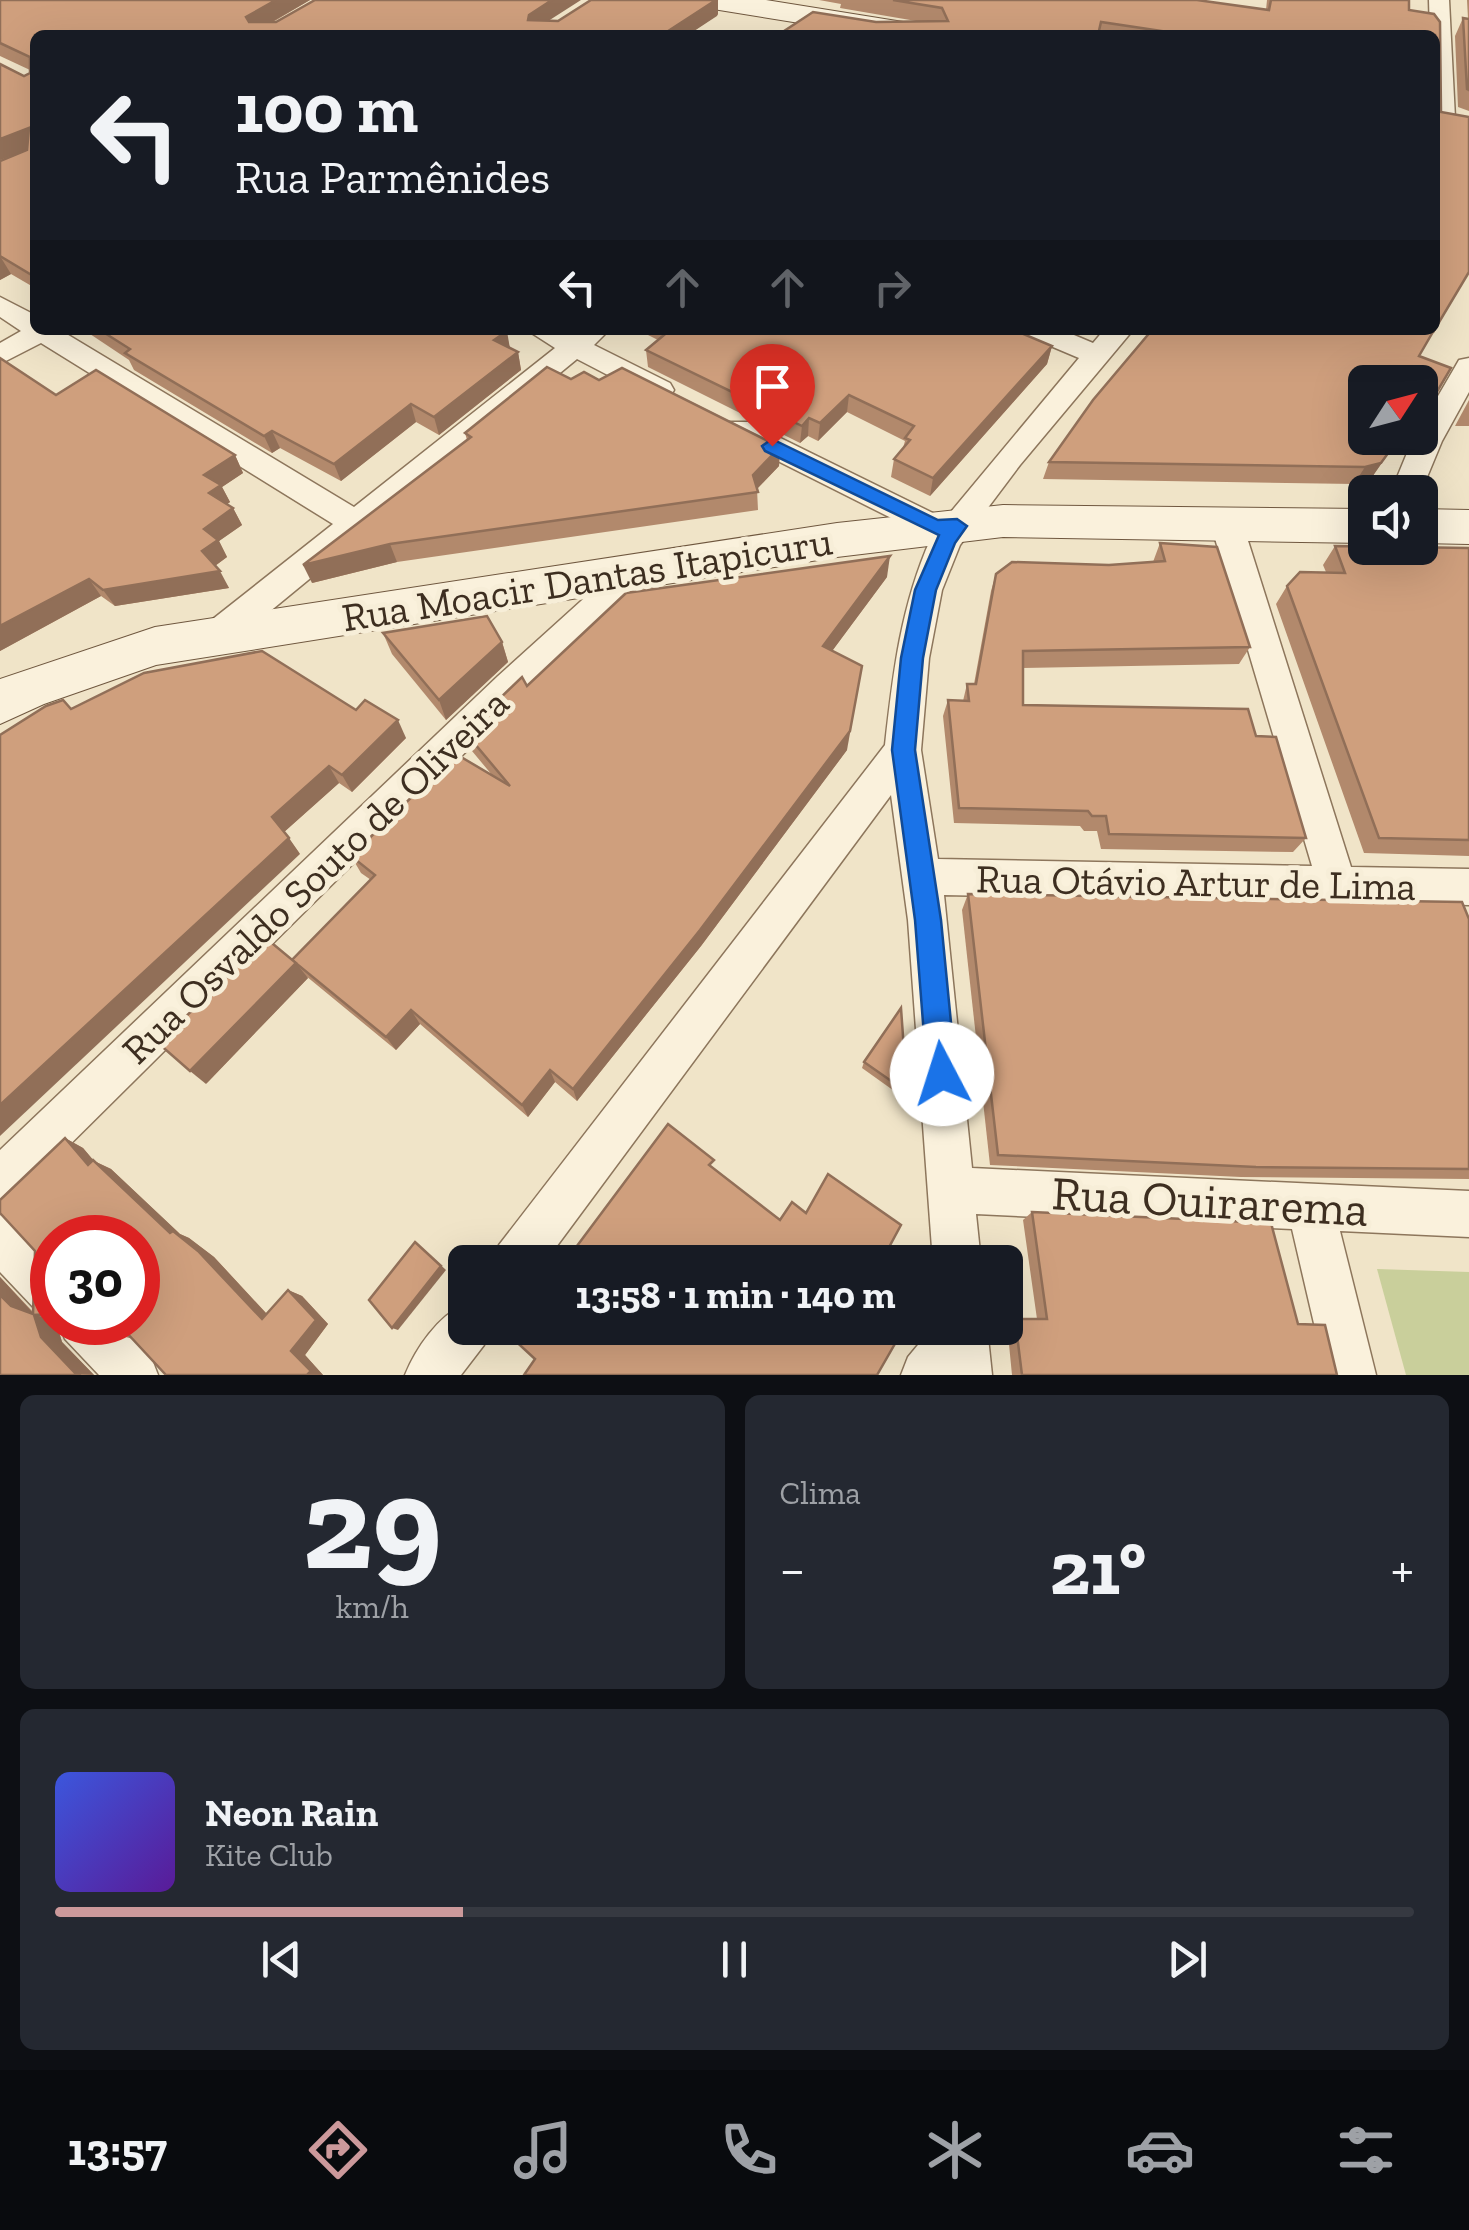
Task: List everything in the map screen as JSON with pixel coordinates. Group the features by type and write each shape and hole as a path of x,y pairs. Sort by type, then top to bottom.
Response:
{"street":[{"path":"713,0 897,30"},
{"path":"1439,0 1449,119"},
{"path":"0,306 30,324"},
{"path":"0,356 32,335"},
{"path":"48,335 355,522"},
{"path":"1064,335 1108,343"},
{"path":"216,636 585,338 678,399"},
{"path":"956,1245 922,877 904,750 912,658 926,590 946,540 946,527 1108,343"},
{"path":"1413,475 1427,441 1469,366"},
{"path":"712,416 946,527"},
{"name":"Rua Moacir Dantas Itapicuru","path":"0,702 26,689 155,646 837,540 1003,521 1348,526"},
{"path":"1227,525 1337,884"},
{"path":"1438,526 1469,527"},
{"name":"Rua Osvaldo Souto de Oliveira","path":"0,1182 510,686 633,573"},
{"path":"529,1245 904,750"},
{"name":"Rua Otávio Artur de Lima","path":"922,877 1462,886"},
{"path":"1462,886 1469,924"},
{"name":"Rua Ouirarema","path":"951,1190 1469,1214"},
{"path":"1310,1204 1351,1375"},
{"path":"0,1238 30,1269"},
{"path":"104,1345 133,1375"},
{"path":"430,1375 454,1345"},
{"path":"926,1375 950,1345"},
{"path":"964,1345 967,1375"}],"green space":[{"path":"1377,1269 1469,1272 1469,1375 1406,1375"}],"building":[{"path":"0,0 276,0 246,17 249,22 276,22 315,0 552,0 529,15 528,20 558,21 591,0 716,0 670,30 30,30 30,57 0,43"},
{"path":"893,0 1197,0 1269,10 1271,0 1409,0 1409,10 1434,14 1440,22 1441,112 1469,117 1469,272 1440,321 1440,30 1155,30 1101,22 1099,30 786,30 813,12 876,22 948,21 942,8"},
{"path":"1463,18 1469,19 1469,90 1467,89"},
{"path":"0,64 24,76 30,73 30,274 0,256 0,161 27,150 29,128 0,139"},
{"path":"108,335 501,335 494,340 518,352 434,417 411,404 334,464 272,431 264,436 125,353 130,349"},
{"path":"664,335 1026,335 1052,346 933,478 894,459 910,440 905,438 914,426 849,395 820,423 809,418 802,426 646,350"},
{"path":"1148,335 1431,335 1419,356 1451,368 1438,390 1438,365 1348,365 1348,455 1387,455 1381,463 1365,467 1049,462 1093,400"},
{"path":"0,358 56,395 96,370 235,455 204,475 221,485 209,493 233,508 204,529 218,540 202,551 220,571 103,590 89,579 0,626"},
{"path":"547,367 571,379 584,372 599,380 622,368 780,447 753,475 758,492 390,544 303,565 471,437 465,433"},
{"path":"1160,543 1217,547 1250,647 1023,651 1023,705 1248,709 1256,736 1276,737 1306,838 1109,834 1106,816 1092,816 1088,811 959,808 948,700 969,701 967,684 976,684 996,574 1012,562 1109,565 1165,561"},
{"path":"1335,546 1348,546 1348,565 1438,565 1438,548 1469,548 1469,840 1379,838 1287,586 1300,572 1345,573"},
{"path":"890,556 823,646 862,666 850,731 700,930 573,1089 550,1070 522,1105 411,1010 386,1037 292,960 375,875 351,856 456,754 510,786 465,732 522,677 527,686 626,593"},
{"path":"487,616 502,642 439,700 383,633"},
{"path":"262,651 356,710 365,700 398,720 342,775 329,766 272,817 289,838 0,1105 0,735 46,706 63,700 71,709 144,673"},
{"path":"968,894 1462,902 1469,919 1469,1169 1256,1167 998,1155"},
{"path":"267,939 296,963 190,1071 158,1043"},
{"path":"901,1008 907,1092 864,1062"},
{"path":"668,1124 714,1160 709,1165 780,1220 792,1202 806,1213 828,1174 901,1225 890,1245 578,1245"},
{"path":"65,1138 88,1165 93,1160 151,1215 30,1215 30,1246 0,1213 0,1200"},
{"path":"1032,1212 1271,1223 1298,1324 1325,1325 1337,1375 1022,1375 1018,1345 1023,1345 1023,1319 1047,1319"},
{"path":"160,1224 198,1251 262,1319 288,1290 316,1320 291,1351 311,1371 307,1375 166,1375 138,1345 160,1345"},
{"path":"415,1242 441,1266 392,1328 369,1300"},
{"path":"0,1295 11,1306 30,1313 30,1345 49,1345 81,1375 0,1375"},
{"path":"520,1345 894,1345 877,1375 524,1375 535,1359"}],"route":[{"path":"772,446 936,528 957,526 946,540 926,590 912,658 904,750 928,920 942,1074"}]}
